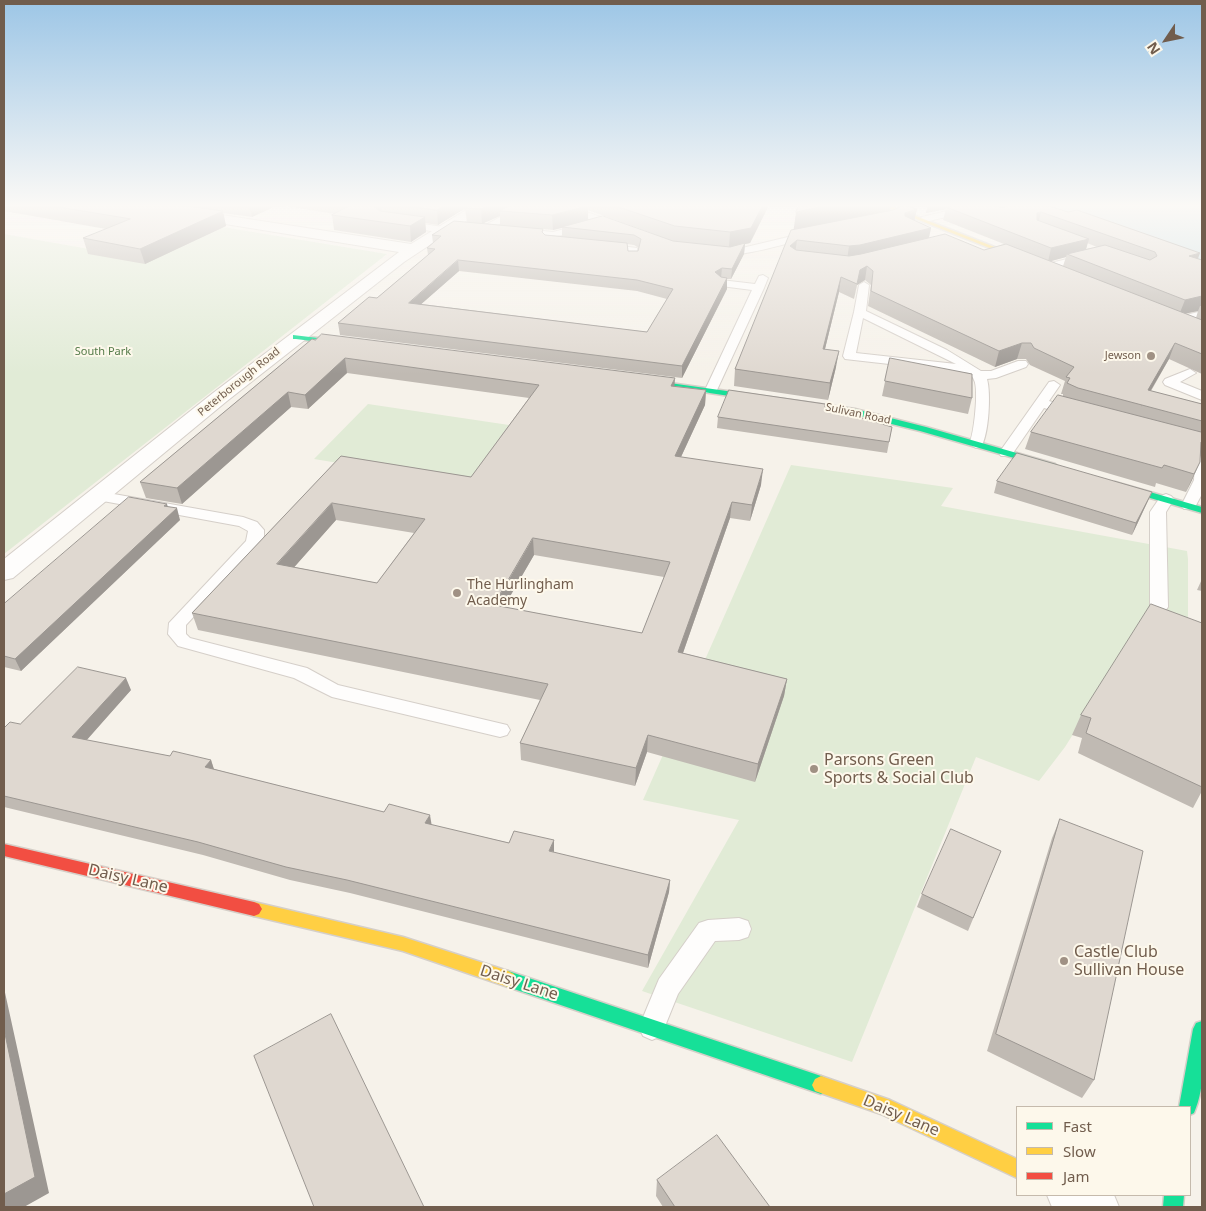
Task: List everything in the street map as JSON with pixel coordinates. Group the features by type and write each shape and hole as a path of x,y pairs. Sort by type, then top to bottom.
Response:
{"street":[{"name":"Peterborough Road","path":"4,572 296,337 396,262"},
{"path":"1027,262 1059,274"},
{"path":"1170,319 1190,328"},
{"path":"296,337 366,346"},
{"name":"Sulivan Road","path":"629,379 855,412 976,444 1063,470"},
{"path":"1101,481 1196,508"},
{"name":"Daisy Lane","path":"4,850 403,944 884,1106 1016,1169"},
{"path":"1188,1106 1202,1029"},
{"path":"1073,1196 1096,1207"}],"lane":[{"path":"1042,268 1069,262"},
{"path":"711,390 761,283 722,283"},
{"path":"864,285 860,312 849,356 992,375 1022,364"},
{"path":"860,312 961,361 976,373 982,384 983,423 980,438 976,444"},
{"path":"1170,319 1202,314"},
{"path":"1190,373 1168,382 1202,396"},
{"path":"1006,453 1054,384"},
{"path":"1041,404 1089,416"},
{"path":"1196,508 1202,461"},
{"path":"97,496 243,522 251,525 256,530 253,543 178,623 176,629 178,636 184,642 300,673 332,690 500,730"},
{"path":"1159,607 1158,512 1166,499"},
{"path":"652,1027 668,987 708,931 738,929"}],"green space":[{"name":"South Park","path":"4,262 377,262 4,554"},
{"path":"368,404 509,425 466,484 314,459"},
{"name":"Parsons Green Sports & Social Club","path":"791,465 953,488 941,506 1187,551 1188,559 1188,641 1143,623 1065,747 1039,781 976,757 852,1062 642,991 739,820 643,800"}],"building":[{"path":"420,262 456,262 409,303 647,332 673,289 637,280 472,262 736,262 732,269 722,268 715,272 721,277 727,278 682,366 338,323 369,297 377,298"},
{"path":"778,262 1051,262 1202,320 1202,354 1175,343 1148,390 1202,404 1202,421 1078,388 1067,383 1070,378 1066,377 1074,367 1034,348 1031,343 1022,343 999,351 871,291 873,271 867,266 860,270 857,284 841,277 823,349 839,351 830,383 735,369"},
{"path":"1086,262 1202,262 1202,296 1185,300"},
{"path":"322,334 675,378 671,386 706,390 675,456 763,469 752,505 732,502 678,652 787,679 758,764 648,735 636,768 520,743 548,684 192,613 341,456 471,477 539,385 345,358 305,395 288,392 177,488 140,482 312,339 315,340","holes":["332,503 425,519 377,583 277,564","533,538 670,562 642,633 494,605"]},
{"path":"890,358 972,374 972,398 885,381"},
{"path":"729,390 825,404 825,407 892,427 889,442 718,417"},
{"path":"1058,395 1202,432 1200,462 1194,474 1164,465 1162,468 1031,432"},
{"path":"1017,453 1152,492 1136,523 997,481"},
{"path":"129,497 167,504 164,506 177,508 15,659 4,656 4,604"},
{"path":"1151,604 1202,623 1202,787 1086,733 1091,718 1081,715"},
{"path":"78,667 126,678 72,737 170,756 173,751 211,760 205,767 384,812 389,804 430,815 425,823 509,843 514,831 554,840 549,851 670,880 648,955 347,880 286,867 198,842 4,796 4,728 10,722 20,724"},
{"name":"Castle Club Sullivan House","path":"1060,819 1143,851 1094,1080 996,1034"},
{"path":"951,829 1001,851 973,918 922,894"},
{"path":"331,1014 424,1207 314,1207 254,1056"},
{"path":"4,1029 35,1177 4,1194"},
{"path":"717,1135 770,1207 675,1207 657,1180"}],"traffic: fast":[{"path":"296,337 352,344"},
{"path":"637,380 855,412 923,429 1052,466"},
{"path":"1115,485 1202,510"},
{"path":"508,979 821,1085"},
{"path":"1188,1106 1202,1029"},
{"path":"1173,1207 1174,1196"}],"traffic: slow":[{"path":"254,909 403,944 508,979"},
{"path":"821,1085 884,1106 1016,1169"}],"traffic: jam":[{"path":"4,850 254,909"}],"place":[{"name":"Jewson","path":"1151,356"},
{"name":"The Hurlingham Academy","path":"457,593"},
{"name":"Parsons Green Sports & Social Club","path":"814,769"},
{"name":"Castle Club Sullivan House","path":"1064,961"}]}
